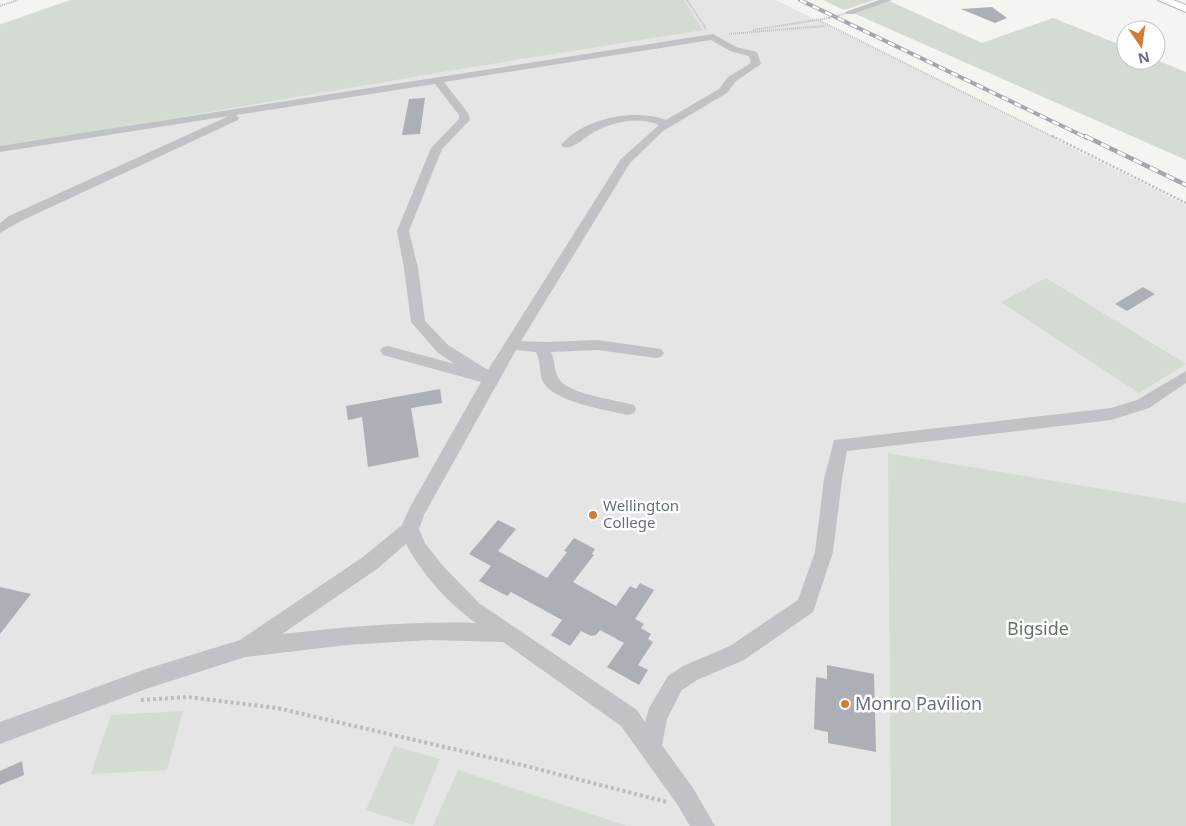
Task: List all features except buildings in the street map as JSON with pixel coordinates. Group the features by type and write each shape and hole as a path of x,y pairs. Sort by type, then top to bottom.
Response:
{"main road":[{"path":"1163,0 1186,9"}],"lane":[{"path":"850,12 888,0"},
{"path":"0,149 713,37 733,49 754,54 756,64 732,79 723,91 659,129 625,161 490,379 415,514 410,529 370,563 245,648"},
{"path":"438,81 464,115 465,120 437,148 402,231 411,268 418,322 443,350 490,379"},
{"path":"0,229 14,219 252,109"},
{"path":"567,145 583,133 618,120 652,118 666,124"},
{"path":"512,344 542,349 599,345 656,353"},
{"path":"542,349 547,359 550,380 556,386 579,398 628,409"},
{"path":"388,351 490,379"},
{"path":"650,748 657,716 674,683 690,672 737,653 806,606 824,552 833,479 840,445 1111,414 1143,404 1186,376"},
{"path":"410,529 417,547 450,589 472,609 629,718 703,826"},
{"path":"0,733 146,679 245,648 347,636 430,631 506,632"}],"path":[{"path":"0,6 18,0"},
{"path":"687,0 710,35"},
{"path":"826,26 726,34 818,20 850,12"},
{"path":"818,20 826,26 1186,203"},
{"path":"138,700 188,696 277,708 522,765 692,808"}],"shaded area":[{"name":"Wellington College","path":"69,0 776,0 1186,205 1186,826 0,826 0,24"}],"green space":[{"path":"72,0 684,0 703,30 448,71 0,148 0,25"},
{"path":"823,0 875,0 844,10"},
{"path":"887,0 982,43 1053,18 1116,43 1116,70 1166,70 1166,64 1186,72 1186,160 851,12"},
{"path":"1046,278 1186,364 1139,393 1001,302"},
{"name":"Bigside","path":"888,453 1186,503 1186,826 891,826"},
{"path":"183,711 167,770 91,774 111,715"},
{"path":"394,746 440,759 413,825 366,810"},
{"path":"458,770 627,826 433,826"}],"railway":[{"path":"800,0 1087,138"},
{"path":"1085,136 1186,185"}],"place":[{"name":"Wellington College","path":"593,515"},
{"name":"Monro Pavilion","path":"845,704"}]}
